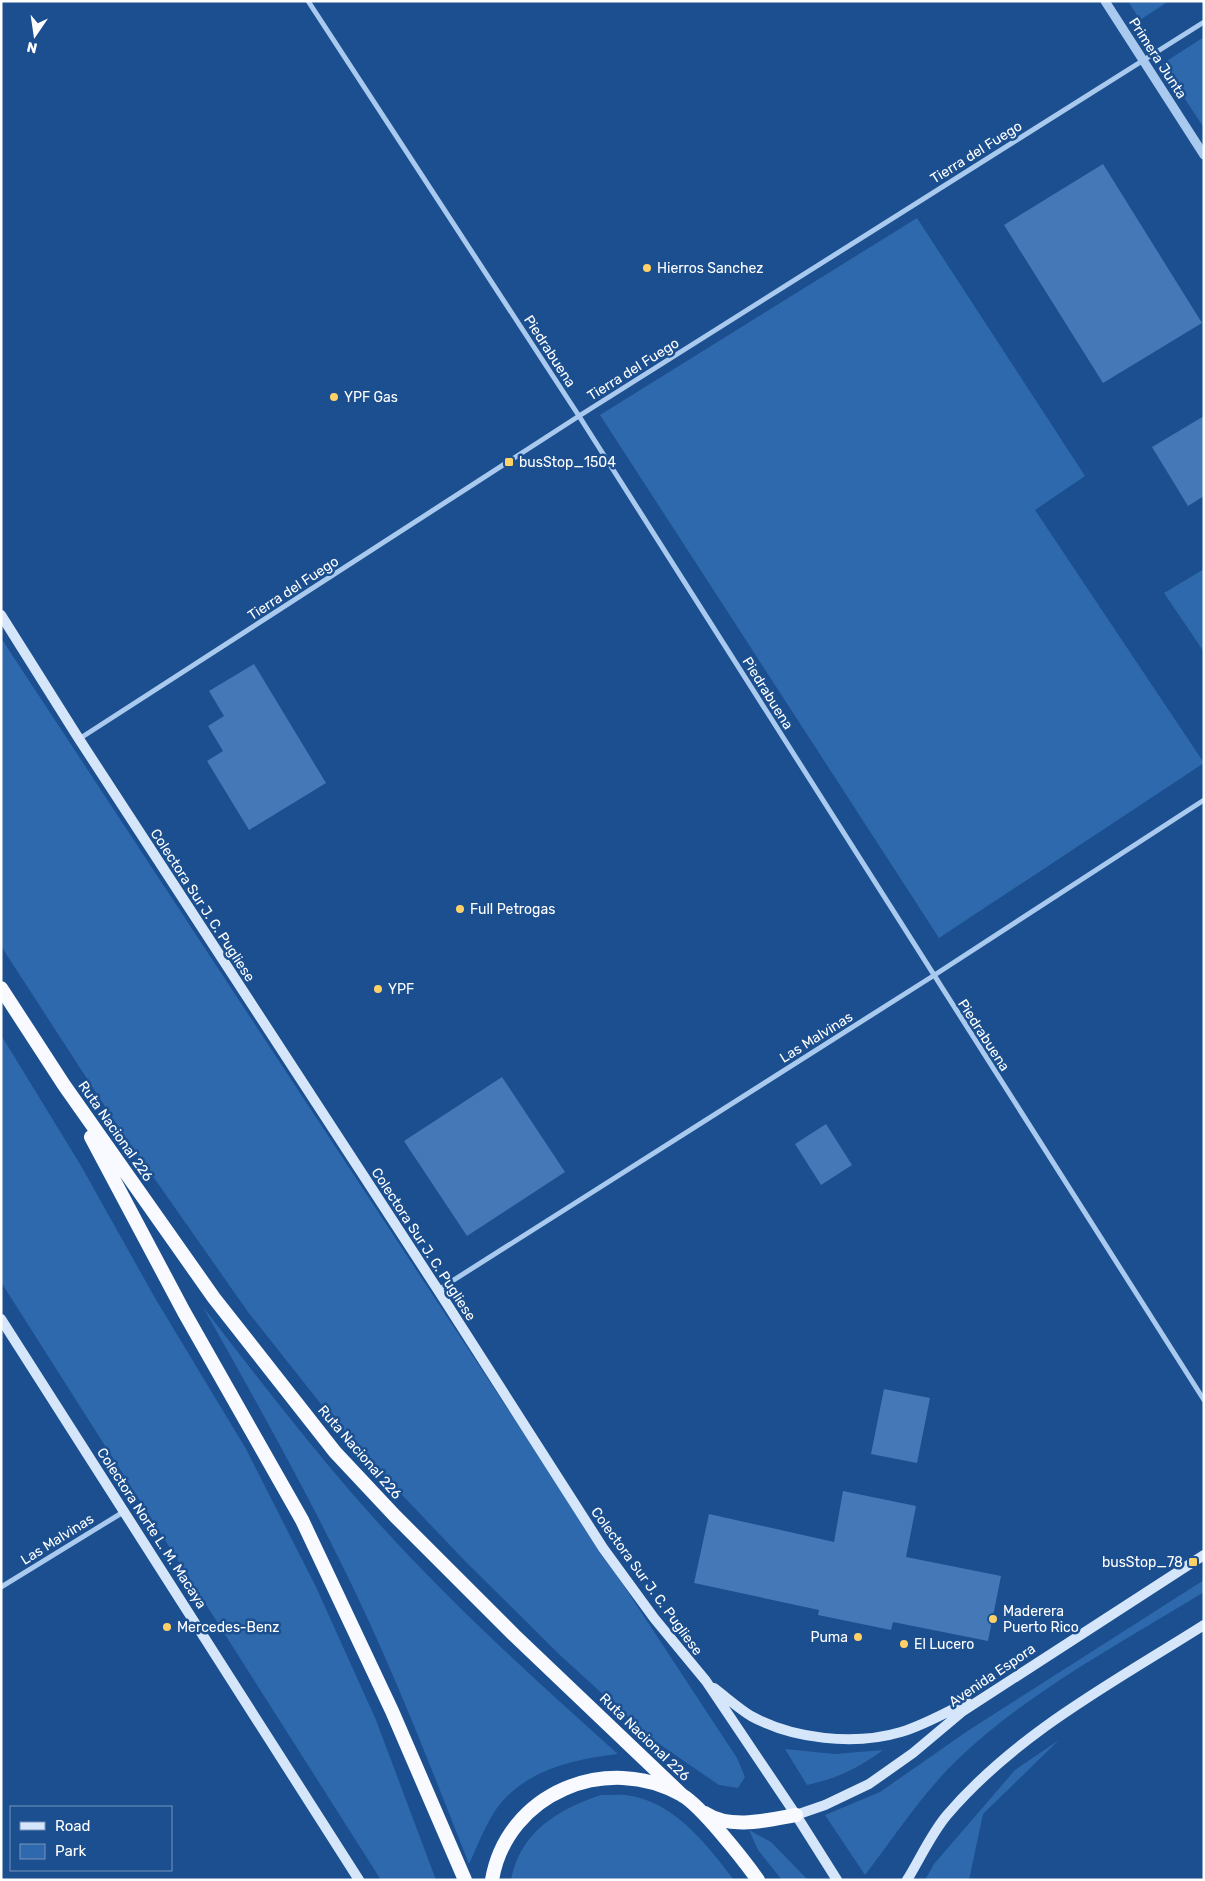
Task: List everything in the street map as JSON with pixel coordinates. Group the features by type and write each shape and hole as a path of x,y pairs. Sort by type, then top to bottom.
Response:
{"highway":[{"name":"Ruta Nacional 226","path":"1,988 64,1085 214,1298 336,1452 395,1516 514,1635 698,1809 758,1880"},
{"name":"Ruta Nacional 226","path":"64,1085 184,1312 302,1520 388,1703 465,1880"},
{"name":"Ruta Nacional 226","path":"492,1880 505,1840 516,1824 541,1801 567,1788 613,1777 632,1778 653,1783 683,1796"},
{"path":"698,1809 710,1817 732,1822 760,1821 796,1815"}],"main road":[{"name":"Colectora Sur J. C. Pugliese","path":"1,615 78,739 438,1290 603,1548 654,1618 706,1681 837,1880"},
{"name":"Colectora Norte L. M. Macaya","path":"1,1318 126,1510 359,1880"},
{"name":"Avenida Espora","path":"796,1815 824,1805 869,1784 913,1752 963,1711 1204,1555"},
{"path":"907,1880 946,1816 1008,1755 1041,1728 1204,1625"},
{"path":"706,1681 750,1715 774,1725 799,1733 853,1739 900,1732 1002,1685"}],"street":[{"name":"Piedrabuena","path":"308,1 579,416 1204,1400"},
{"name":"Primera Junta","path":"1105,1 1204,155"},
{"name":"Tierra del Fuego","path":"78,739 579,416 1204,22"},
{"name":"Las Malvinas","path":"438,1290 933,976 1204,800"},
{"name":"Las Malvinas","path":"1,1587 126,1510"}],"green space":[{"path":"1128,1 1169,1 1140,20"},
{"path":"1204,37 1204,128 1162,64"},
{"path":"917,218 1085,476 1035,510 1204,763 939,938 600,415"},
{"path":"1204,569 1204,652 1164,593"},
{"path":"1,638 737,1758 745,1777 738,1788 719,1785 652,1739 561,1656 464,1560 347,1437 248,1312 117,1125 1,946"},
{"path":"1,1035 80,1164 155,1298 246,1449 316,1587 376,1720 436,1880 381,1880 1,1282"},
{"path":"203,1307 312,1446 381,1526 480,1627 618,1754 568,1763 522,1784 508,1795 497,1808 485,1828 469,1864 410,1716 362,1607 294,1471"},
{"path":"1204,1580 1204,1592 1045,1690 985,1735 957,1760 932,1787 865,1875 825,1815 880,1792 969,1730"},
{"path":"1059,1740 983,1814 969,1880 925,1880 934,1864 1015,1770"},
{"path":"785,1749 835,1754 883,1750 847,1772 828,1780 807,1785"},
{"path":"601,1795 632,1796 663,1808 677,1817 702,1840 734,1880 511,1880 523,1848 543,1825 570,1807"},
{"path":"749,1830 771,1842 808,1880 782,1880 758,1850"}],"building":[{"path":"1103,164 1202,323 1103,383 1004,225"},
{"path":"1204,416 1204,496 1188,506 1152,447"},
{"path":"254,664 326,783 249,830 207,761 223,751 208,726 224,716 209,691"},
{"path":"502,1077 565,1172 467,1236 404,1141"},
{"path":"826,1124 852,1165 821,1185 795,1144"},
{"path":"884,1389 930,1398 917,1463 871,1454"},
{"path":"843,1491 916,1506 906,1557 1001,1576 988,1641 893,1622 891,1630 818,1615 819,1610 694,1583 709,1514 834,1542"}],"place":[{"name":"Hierros Sanchez","path":"647,268"},
{"name":"YPF Gas","path":"334,397"},
{"name":"busStop_1504","path":"509,462"},
{"name":"Full Petrogas","path":"460,909"},
{"name":"YPF","path":"378,989"},
{"name":"busStop_78","path":"1193,1562"},
{"name":"Maderera Puerto Rico","path":"993,1619"},
{"name":"Mercedes-Benz","path":"167,1627"},
{"name":"Puma","path":"858,1637"},
{"name":"El Lucero","path":"904,1644"}]}
